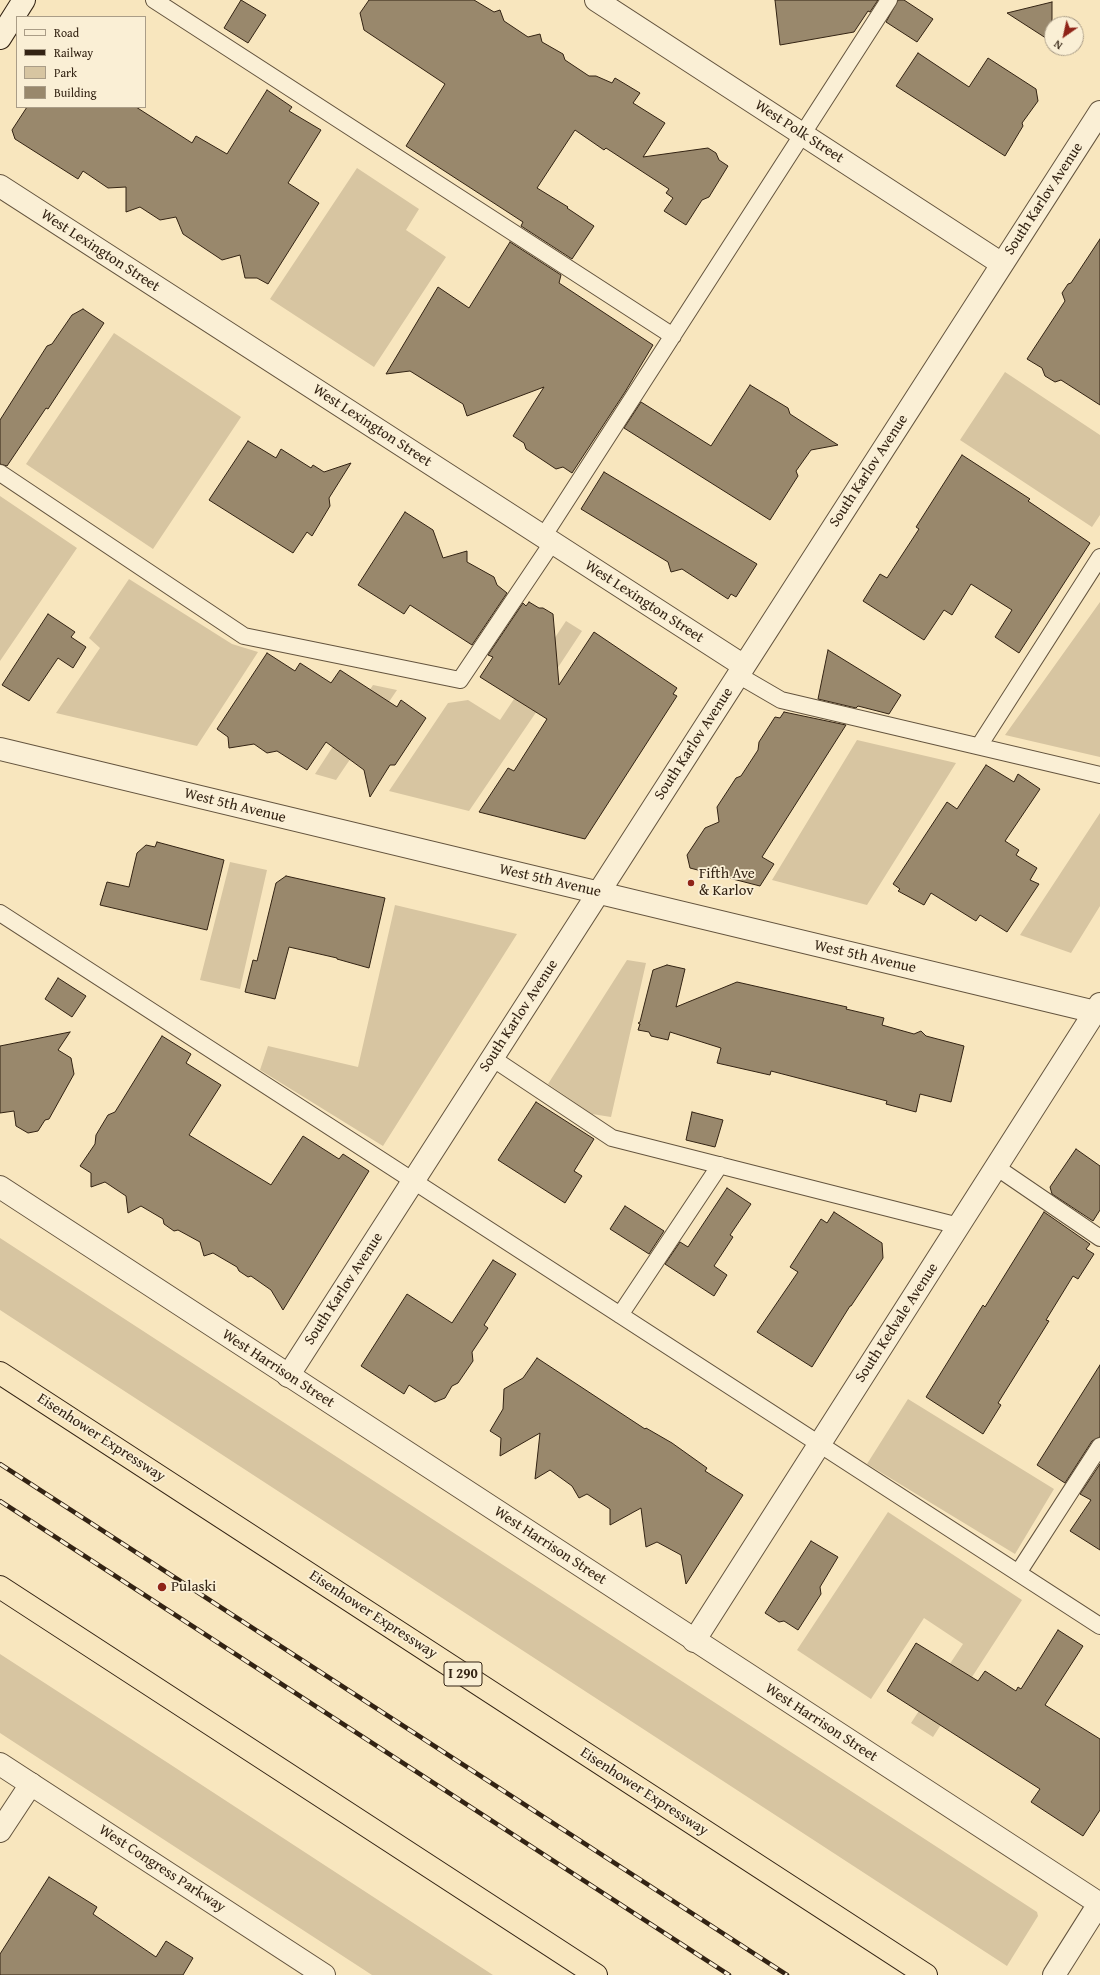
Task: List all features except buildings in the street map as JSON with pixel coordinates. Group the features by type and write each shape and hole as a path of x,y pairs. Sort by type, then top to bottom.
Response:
{"highway":[{"name":"Eisenhower Expressway","path":"0,1373 926,1975"},
{"path":"0,1587 596,1975"}],"street":[{"path":"0,38 24,0"},
{"name":"West Polk Street","path":"596,0 1002,264"},
{"name":"South Karlov Avenue","path":"288,1376 1100,112"},
{"name":"West Lexington Street","path":"0,186 548,540 741,671"},
{"name":"West 5th Avenue","path":"0,749 598,893 1098,1010"},
{"name":"South Kedvale Avenue","path":"694,1641 996,1167 1098,1010"},
{"name":"West Harrison Street","path":"0,1187 694,1641 1100,1903"},
{"name":"West Congress Parkway","path":"0,1764 324,1975"},
{"path":"0,1831 30,1784"},
{"path":"1054,1975 1100,1903"}],"lane":[{"path":"154,0 673,336"},
{"path":"0,474 244,636 460,680 673,336 889,0"},
{"path":"979,746 1100,557"},
{"path":"741,671 781,700 1100,775"},
{"path":"0,913 413,1182 820,1443 1100,1626"},
{"path":"492,1058 612,1138 959,1226"},
{"path":"620,1315 720,1165"},
{"path":"996,1167 1100,1238"},
{"path":"1018,1573 1100,1446"}],"green space":[{"path":"357,168 419,209 406,230 446,257 374,367 270,299"},
{"path":"114,333 241,417 153,549 26,464"},
{"path":"1005,372 1100,435 1100,515 1092,527 960,440"},
{"path":"0,496 77,548 0,661"},
{"path":"129,579 232,644 258,652 197,746 56,713 100,648 89,638"},
{"path":"1100,602 1100,757 1005,735"},
{"path":"566,621 582,631 553,675 558,680 469,811 389,791 448,703 468,700 500,720"},
{"path":"373,685 397,690 336,780 315,774"},
{"path":"857,740 956,763 867,905 772,880"},
{"path":"1100,813 1100,906 1071,953 1020,935"},
{"path":"230,862 267,870 240,989 200,980"},
{"path":"395,905 517,934 383,1146 260,1070 268,1046 358,1067"},
{"path":"627,960 646,963 611,1117 592,1114 548,1084"},
{"path":"0,1238 1037,1912 1038,1916 1007,1966 0,1310"},
{"path":"908,1399 1054,1489 1015,1554 867,1464"},
{"path":"888,1512 1022,1600 933,1737 911,1723 963,1644 924,1618 871,1699 797,1650"},
{"path":"0,1654 493,1975 372,1975 0,1733"}],"railway":[{"path":"0,1464 787,1975"},
{"path":"0,1501 729,1975"}],"place":[{"name":"Fifth Ave & Karlov","path":"691,883"},
{"name":"Pulaski","path":"162,1587"}]}
